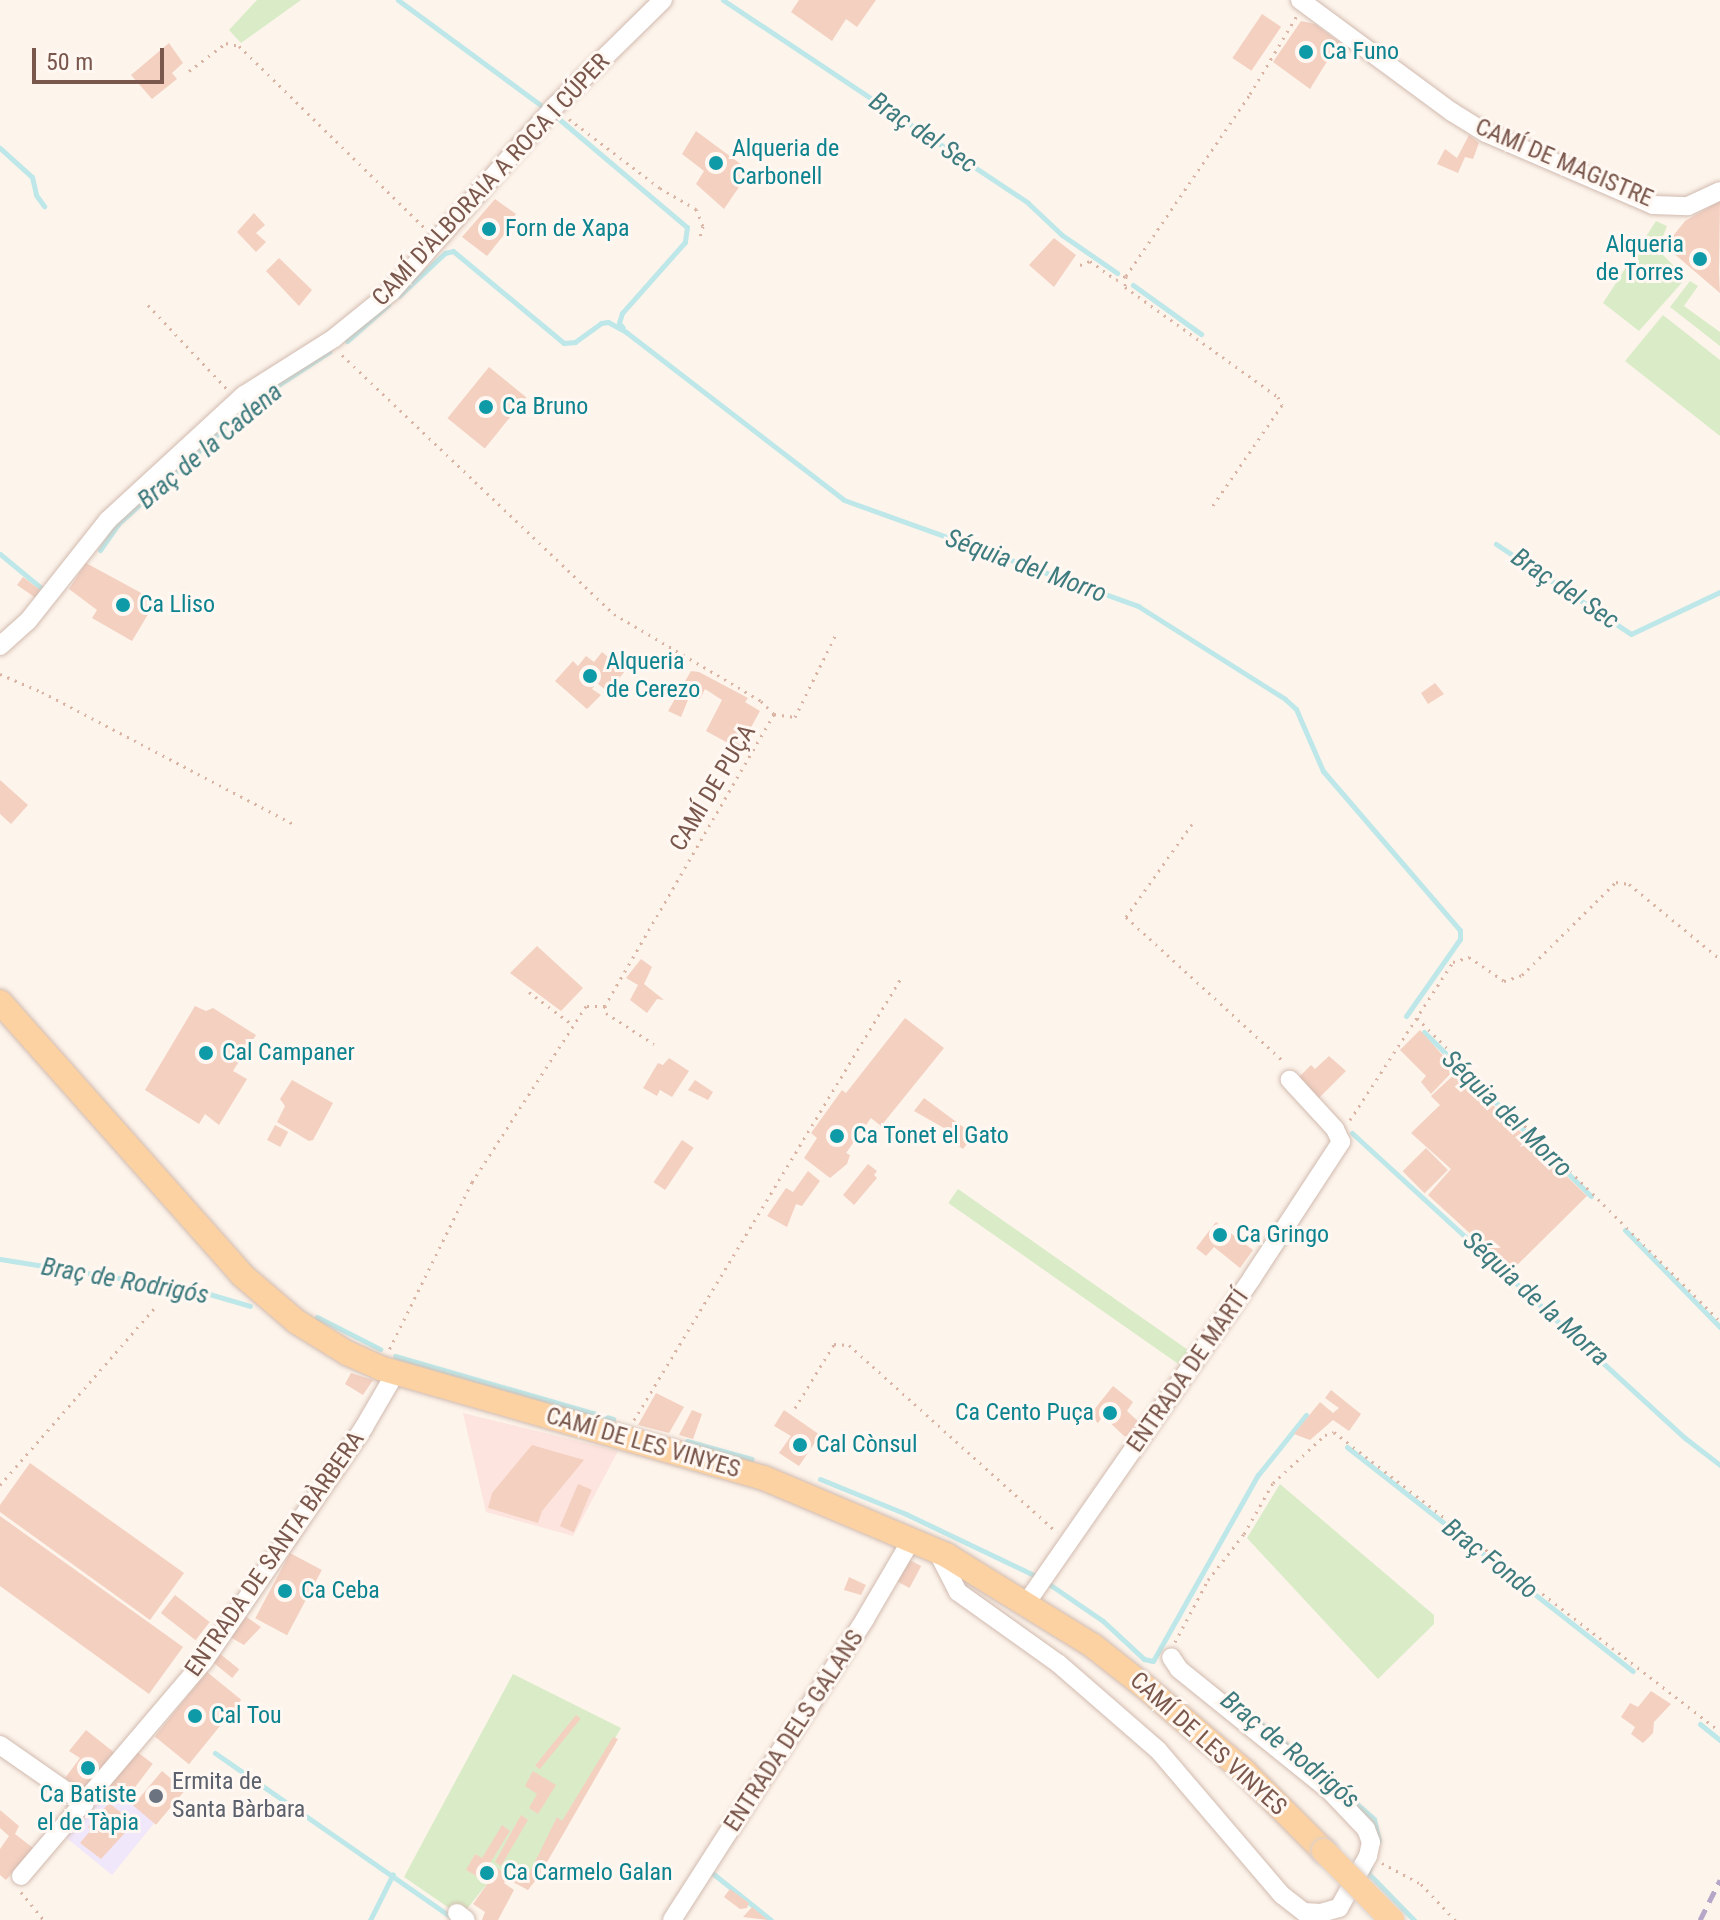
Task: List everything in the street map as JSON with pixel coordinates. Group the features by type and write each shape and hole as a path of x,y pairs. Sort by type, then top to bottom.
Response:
{"main road":[{"name":"CAMÍ DE LES VINYES","path":"0,1002 242,1275 297,1322 347,1353 388,1370 764,1478 937,1551 1027,1602 1092,1645 1144,1686 1245,1772 1392,1920"}],"street":[{"name":"CAMÍ D'ALBORAIA A ROCA I CÚPER","path":"0,646 28,621 108,520 238,400 334,338 392,291 556,105 663,0"},
{"name":"CAMÍ DE MAGISTRE","path":"1302,2 1452,112 1486,133 1653,205 1688,206 1720,191"},
{"path":"1290,1080 1339,1136"},
{"name":"ENTRADA DE MARTÍ","path":"1027,1602 1252,1278 1341,1142 1339,1136"},
{"name":"ENTRADA DE SANTA BÀRBERA","path":"21,1876 204,1661 364,1427 388,1370"},
{"name":"ENTRADA DELS GALANS","path":"672,1920 865,1619 912,1539"},
{"path":"937,1551 958,1592 1059,1664 1158,1750 1247,1850 1282,1895 1304,1912 1321,1913 1339,1908 1368,1856 1371,1842 1354,1813 1295,1761 1179,1669 1171,1657"},
{"path":"0,1745 85,1804"}],"path":[{"path":"1212,507 1282,405 1278,397 1125,287 1126,276 1250,94 1302,2"},
{"path":"189,71 226,43 239,46 437,240"},
{"path":"556,105 563,115 660,188 696,209 703,226 700,237"},
{"path":"1080,265 1090,261 1116,280 1126,276"},
{"path":"148,305 238,400"},
{"name":"CAMÍ DE PUÇA","path":"334,338 344,357 614,614 761,701 774,714 605,1006"},
{"path":"774,714 795,717 837,632"},
{"path":"0,674 42,692 295,825"},
{"path":"1192,824 1126,917 1279,1056 1289,1069 1290,1080"},
{"path":"1339,1136 1453,962 1469,957 1504,981 1522,975 1616,882 1629,884 1720,959"},
{"path":"624,1437 901,978"},
{"path":"529,992 573,1025"},
{"path":"388,1370 472,1182 586,1006 605,1006 606,1013 654,1044"},
{"path":"1417,1018 1720,1321"},
{"path":"0,1485 156,1306"},
{"path":"795,1408 834,1344 849,1345 1069,1542"},
{"path":"1171,1657 1180,1631 1208,1580 1244,1534 1273,1483 1325,1435 1334,1432 1720,1731"},
{"path":"1368,1856 1421,1884 1455,1920"},
{"path":"21,1876 20,1891 44,1920"}],"shaded area":[{"path":"463,1413 618,1451 573,1536 486,1512"},
{"path":"109,1785 155,1822 112,1875 66,1838"}],"green space":[{"path":"257,0 301,0 241,43 229,30"},
{"path":"1656,221 1667,226 1658,250 1686,278 1639,331 1603,303"},
{"path":"1690,281 1698,286 1684,306 1720,332 1720,346 1670,307"},
{"path":"1663,315 1720,360 1720,436 1625,361"},
{"path":"958,1189 1193,1354 1183,1368 948,1203"},
{"path":"1280,1484 1434,1615 1434,1624 1378,1679 1247,1538"},
{"path":"513,1674 621,1728 528,1890 475,1854 467,1870 488,1883 465,1911 452,1910 404,1877"}],"building":[{"path":"799,0 876,0 857,27 846,19 832,41 791,12"},
{"path":"1262,14 1281,27 1251,71 1232,58"},
{"name":"Ca Funo","path":"1301,21 1315,24 1339,42 1310,89 1273,62"},
{"path":"169,43 183,63 172,73 177,79 152,99 131,75"},
{"name":"Alqueria de Carbonell","path":"696,131 750,171 724,209 696,184 704,171 682,154"},
{"path":"1469,135 1479,143 1473,159 1465,157 1458,173 1437,164 1445,149 1457,158"},
{"name":"Forn de Xapa","path":"495,199 516,214 512,219 515,221 487,256 462,237"},
{"name":"Alqueria de Torres","path":"1720,201 1720,293 1665,246 1685,221"},
{"path":"254,213 265,225 256,233 266,242 256,252 237,232"},
{"path":"1054,238 1076,255 1054,287 1029,265"},
{"path":"279,258 312,290 299,306 266,271"},
{"name":"Ca Bruno","path":"489,367 526,397 485,448 447,418"},
{"name":"Ca Lliso","path":"86,563 156,601 132,641 92,618 97,610 69,589"},
{"path":"23,577 40,590 36,598 17,585"},
{"name":"Alqueria de Cerezo","path":"602,652 625,671 608,692 597,683 592,689 601,695 587,709 555,681 573,661 578,666 586,656 594,662"},
{"path":"691,671 699,672 748,698 745,702 760,711 739,749 706,731 722,700 705,689 700,699 690,695 681,717 668,711"},
{"path":"1435,683 1444,694 1428,704 1421,693"},
{"path":"0,780 28,805 11,824 0,814"},
{"path":"537,946 583,988 561,1011 510,973"},
{"path":"641,959 652,967 644,984 664,1000 657,999 647,1013 630,1000 638,985 626,978"},
{"name":"Cal Campaner","path":"195,1006 206,1011 213,1008 256,1035 233,1071 247,1079 219,1125 205,1114 199,1124 145,1090"},
{"path":"905,1018 944,1048 881,1126 871,1118 846,1153 850,1155 847,1164 830,1178 804,1158 817,1138 811,1133 842,1090 846,1093"},
{"path":"1420,1030 1455,1069 1431,1094 1421,1082 1426,1076 1400,1050"},
{"path":"1329,1056 1346,1071 1317,1100 1297,1079 1311,1065 1315,1069"},
{"path":"669,1058 689,1071 672,1097 660,1090 657,1096 643,1088 658,1063 663,1065"},
{"path":"1458,1071 1587,1196 1511,1271 1428,1195 1451,1169 1411,1133 1440,1105 1431,1096"},
{"path":"292,1080 333,1103 313,1140 309,1141 277,1122 285,1106 280,1099"},
{"path":"695,1080 713,1092 708,1100 688,1090"},
{"path":"924,1098 974,1135 963,1149 947,1138 951,1132 914,1111"},
{"path":"275,1125 288,1132 280,1147 267,1140"},
{"path":"682,1140 694,1148 665,1190 653,1182"},
{"path":"1426,1148 1448,1170 1425,1193 1403,1171"},
{"path":"868,1164 877,1171 874,1175 877,1178 854,1205 843,1195"},
{"path":"808,1171 820,1181 802,1206 796,1204 787,1227 767,1216 786,1188 793,1192"},
{"name":"Ca Gringo","path":"1216,1222 1253,1250 1240,1268 1214,1247 1206,1256 1196,1248"},
{"path":"351,1373 373,1380 363,1395 345,1384"},
{"name":"Ca Cento Puça","path":"1113,1386 1133,1402 1127,1411 1140,1423 1130,1437 1124,1436 1103,1416 1098,1423 1089,1416"},
{"path":"1331,1390 1361,1414 1349,1431 1333,1420 1310,1440 1294,1434 1320,1402 1333,1413 1339,1408 1325,1398"},
{"path":"656,1393 684,1407 669,1433 638,1425"},
{"path":"692,1410 702,1414 693,1439 679,1435"},
{"name":"Cal Cònsul","path":"784,1410 820,1435 799,1466 779,1453 791,1436 774,1426"},
{"path":"532,1445 584,1460 542,1511 538,1523 488,1508 492,1493"},
{"path":"30,1463 184,1573 150,1620 0,1512 0,1505"},
{"path":"578,1484 592,1490 574,1532 560,1526"},
{"path":"0,1516 183,1647 149,1694 0,1586"},
{"name":"Ca Ceba","path":"290,1553 322,1570 287,1635 255,1618"},
{"path":"908,1559 921,1566 910,1588 896,1581"},
{"path":"849,1577 866,1585 861,1595 844,1590"},
{"path":"175,1595 210,1622 196,1640 161,1613"},
{"path":"245,1616 261,1627 244,1645 230,1637"},
{"path":"219,1653 239,1669 232,1678 212,1662"},
{"name":"Cal Tou","path":"207,1672 241,1700 189,1764 155,1737"},
{"path":"1651,1691 1671,1704 1654,1722 1653,1733 1643,1743 1631,1734 1635,1727 1621,1717 1630,1703 1638,1707"},
{"path":"576,1715 581,1719 540,1769 535,1766"},
{"name":"Ca Batiste el de Tàpia","path":"86,1730 116,1754 84,1791 65,1778 80,1758 69,1751"},
{"path":"613,1737 618,1739 539,1876 528,1890 509,1880 514,1869 527,1878 557,1817 562,1821"},
{"path":"136,1751 153,1764 127,1798 110,1785"},
{"path":"162,1771 185,1790 156,1825 133,1805"},
{"path":"533,1771 556,1785 538,1814 529,1808 537,1794 525,1786"},
{"path":"109,1803 134,1823 101,1859 80,1843 91,1830 88,1827"},
{"path":"0,1810 19,1826 15,1834 33,1848 6,1880 0,1875 0,1849 9,1836 0,1828"},
{"path":"521,1815 528,1820 501,1866 495,1862"},
{"name":"Ca Carmelo Galan","path":"502,1825 510,1831 490,1863 508,1876 504,1883 514,1890 498,1920 482,1920 485,1912 473,1904 488,1883 466,1870 475,1854 482,1858"},
{"path":"730,1889 749,1903 747,1908 740,1909 724,1897"},
{"path":"752,1907 768,1920 743,1917"}],"waterway":[{"path":"398,0 543,107"},
{"name":"Braç del Sec","path":"723,0 1028,203 1062,235 1117,273"},
{"path":"559,119 687,227 685,242 622,313 619,323 623,328"},
{"path":"0,148 32,177 36,195 44,206"},
{"name":"Séquia del Morro","path":"399,296 445,253 453,251 564,343 575,342 601,323 608,322 626,332 844,500 1138,606 1285,699 1296,709 1323,771 1460,930 1460,939 1406,1016"},
{"name":"Braç del Sec","path":"1133,285 1201,334"},
{"name":"Braç de la Cadena","path":"347,341 388,305"},
{"name":"Braç de la Cadena","path":"100,550 118,524 254,401 329,352"},
{"name":"Braç del Sec","path":"1496,544 1631,634 1720,592"},
{"name":"Braç de la Cadena","path":"0,554 40,587"},
{"name":"Séquia del Morro","path":"1424,1032 1591,1196"},
{"name":"Séquia de la Morra","path":"1352,1133 1685,1438 1720,1465"},
{"name":"Séquia de la Morra","path":"1625,1230 1720,1327"},
{"name":"Braç de Rodrigós","path":"0,1259 199,1291 250,1306"},
{"name":"Braç de Rodrigós","path":"317,1317 380,1349"},
{"name":"Braç de Rodrigós","path":"395,1356 613,1419"},
{"name":"Braç Fondo","path":"1049,1584 1103,1621 1144,1659 1153,1661 1258,1475 1306,1415"},
{"name":"Braç de Rodrigós","path":"687,1441 752,1459"},
{"name":"Braç Fondo","path":"1347,1447 1633,1671"},
{"name":"Braç de Rodrigós","path":"820,1479 906,1514 1034,1575"},
{"name":"Braç de Rodrigós","path":"1239,1706 1303,1758"},
{"name":"Braç Fondo","path":"1700,1724 1720,1740"},
{"path":"215,1753 451,1917"},
{"name":"Braç de Rodrigós","path":"1338,1787 1374,1819 1379,1840"},
{"name":"Braç de Rodrigós","path":"1370,1868 1368,1873 1414,1920"},
{"path":"711,1872 771,1920"},
{"path":"370,1920 393,1874"}],"railway":[{"path":"1700,1920 1720,1880"}],"place":[{"name":"Ca Funo","path":"1306,52"},
{"name":"Alqueria de Carbonell","path":"716,163"},
{"name":"Forn de Xapa","path":"489,229"},
{"name":"Alqueria de Torres","path":"1700,259"},
{"name":"Ca Bruno","path":"486,407"},
{"name":"Ca Lliso","path":"123,605"},
{"name":"Alqueria de Cerezo","path":"590,676"},
{"name":"Cal Campaner","path":"206,1053"},
{"name":"Ca Tonet el Gato","path":"837,1136"},
{"name":"Ca Gringo","path":"1220,1235"},
{"name":"Ca Cento Puça","path":"1110,1413"},
{"name":"Cal Cònsul","path":"800,1445"},
{"name":"Ca Ceba","path":"285,1591"},
{"name":"Cal Tou","path":"195,1716"},
{"name":"Ca Batiste el de Tàpia","path":"88,1768"},
{"name":"Ermita de Santa Bàrbara","path":"156,1796"},
{"name":"Ca Carmelo Galan","path":"487,1873"}]}
